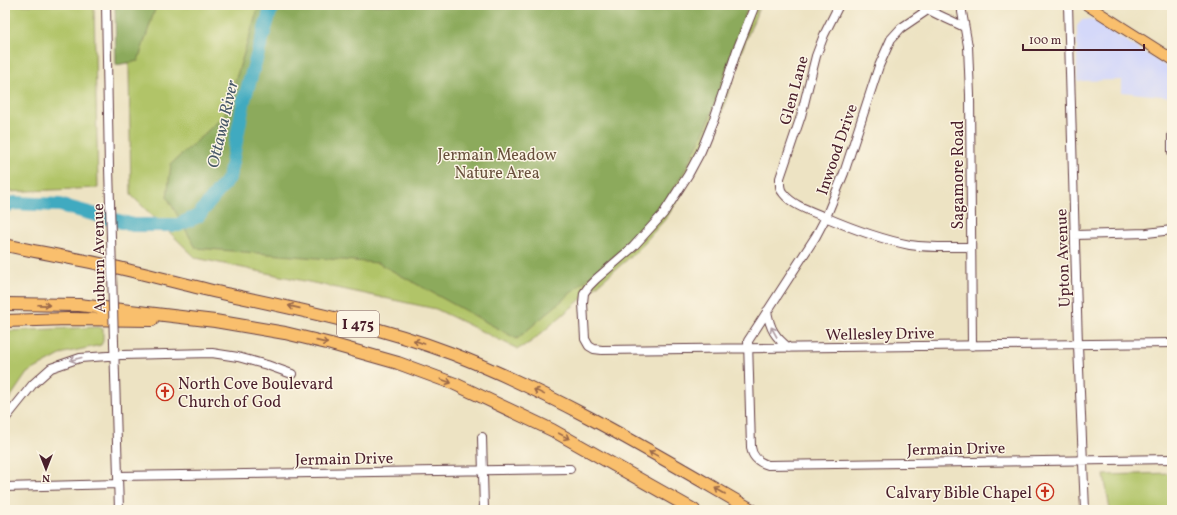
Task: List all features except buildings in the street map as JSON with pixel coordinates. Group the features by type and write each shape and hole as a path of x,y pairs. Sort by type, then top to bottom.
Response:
{"highway":[{"name":"I 475","path":"5,245 113,267 216,292 321,314 412,340 482,366 555,400 752,510"},
{"path":"5,304 79,305 216,321"},
{"path":"5,321 68,319 216,321"},
{"name":"I 475","path":"216,321 254,327 331,344 398,363 455,384 552,430 694,510"}],"main road":[{"path":"1087,5 1172,59"}],"street":[{"name":"Auburn Avenue","path":"106,5 119,510"},
{"name":"Wellesley Drive","path":"755,5 737,50 714,120 688,174 663,214 633,247 596,278 584,293 585,339 589,346 594,349 602,350 748,349 1078,345 1172,342"},
{"name":"Glen Lane","path":"826,217 804,208 788,198 782,192 780,178 802,116 816,56 824,35 839,5"},
{"path":"920,5 927,10 964,27"},
{"name":"Inwood Drive","path":"751,447 748,341 816,236 826,217 844,173 884,52 891,39 901,28 935,5"},
{"name":"Sagamore Road","path":"962,5 968,52 970,95 972,346"},
{"name":"Upton Avenue","path":"1068,5 1078,345 1085,510"},
{"path":"1172,135 1172,152"},
{"path":"826,217 855,230 879,238 910,245 939,248 971,247"},
{"path":"1075,235 1147,233 1172,230"},
{"path":"767,311 769,323 774,333 779,340 789,348"},
{"path":"5,420 33,384 51,368 80,358 212,353 238,357 292,374"},
{"path":"482,437 484,510"},
{"name":"Jermain Drive","path":"751,447 754,457 762,463 768,465 1172,459"},
{"name":"Jermain Drive","path":"5,488 118,480 570,468"}],"shaded area":[{"path":"1091,19 1172,70 1172,97 1122,92 1122,80 1077,81 1077,26 1082,20"}],"green space":[{"path":"5,5 94,5 98,188 5,192"},
{"path":"115,5 158,5 156,6 138,61 116,65"},
{"name":"Jermain Meadow Nature Area","path":"128,5 760,5 741,52 719,121 705,153 667,217 636,252 531,342 518,349 436,309 196,258 131,195"},
{"name":"Jermain Meadow Nature Area","path":"241,5 748,5 708,123 685,170 658,213 627,245 517,339 378,263 196,248 167,197 171,164 224,116 258,9"},
{"path":"99,327 103,329 103,341 101,345 64,353 27,373 5,405 5,331"},
{"path":"1172,473 1172,510 1110,510 1104,475"}],"waterway":[{"name":"Ottawa River","path":"5,206 14,203 60,205 133,225 178,225 198,216 229,178 244,100 270,12 275,5"}],"place":[{"name":"North Cove Boulevard Church of God","path":"165,392"},
{"name":"Calvary Bible Chapel","path":"1045,492"}]}
